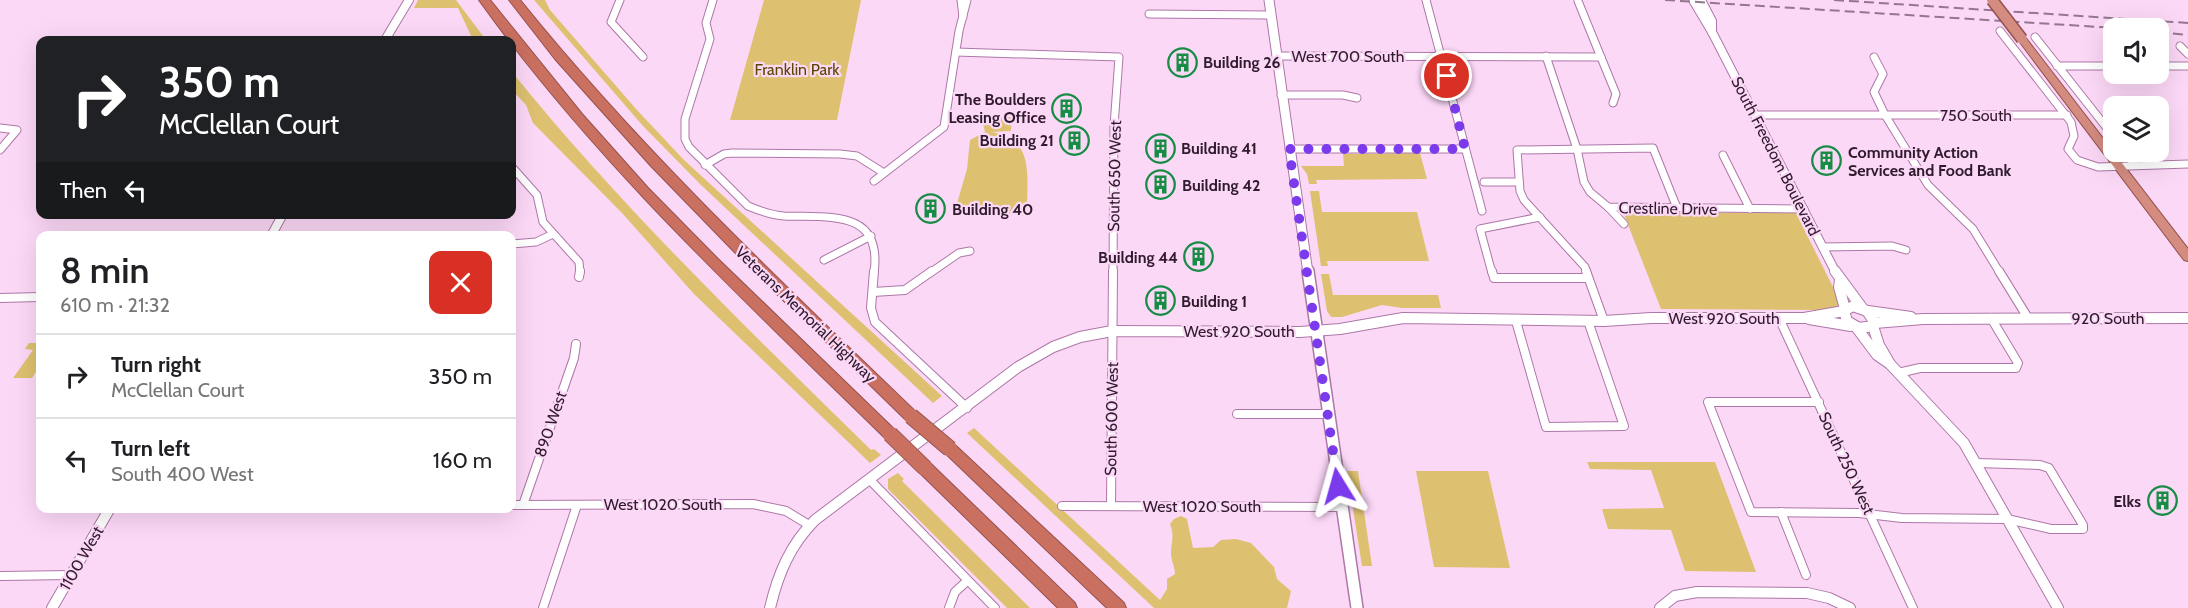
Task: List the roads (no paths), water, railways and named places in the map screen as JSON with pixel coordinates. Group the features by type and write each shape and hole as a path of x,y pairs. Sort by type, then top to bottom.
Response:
{"highway":[{"name":"Veterans Memorial Highway","path":"484,0 512,36"},
{"name":"Veterans Memorial Highway","path":"514,0 628,135 716,226 911,417 950,449 1119,608"},
{"path":"1992,0 2188,257"},
{"name":"Veterans Memorial Highway","path":"516,41 630,177 717,266 1069,608"}],"main road":[{"path":"1263,0 1269,15"},
{"path":"1269,0 1269,15 1357,608"}],"street":[{"path":"388,36 409,0"},
{"path":"620,0 611,22 643,57"},
{"path":"713,0 706,23 710,39 685,119 684,129 689,147 705,165 756,211 774,215 841,218 858,224 871,236 877,248 870,310 875,322 967,408"},
{"path":"961,0 963,17"},
{"path":"874,181 944,127 967,0"},
{"path":"1426,0 1482,212"},
{"name":"South Freedom Boulevard","path":"1693,0 1704,23 1712,32 1840,280 1848,287 1874,325"},
{"name":"South Freedom Boulevard","path":"1701,0 1712,21 1712,32"},
{"path":"1578,1 1616,94 1613,103"},
{"path":"1149,14 1269,15"},
{"path":"2000,31 2067,116 2074,130 2068,149 2077,160 2098,167 2188,164"},
{"path":"2035,37 2103,124"},
{"path":"2180,46 2188,54"},
{"name":"South 650 West","path":"956,52 1119,57 1114,126 1112,331"},
{"name":"West 700 South","path":"1276,56 1601,57"},
{"name":"Crestline Drive","path":"1546,56 1578,149 1584,182 1590,192 1608,207 1803,209"},
{"path":"1874,57 1883,74 1876,87 1875,97 1885,115 1928,185 1972,229 2028,318"},
{"path":"2057,66 2103,66"},
{"path":"2169,66 2188,66"},
{"path":"1281,94 1343,95 1356,98"},
{"name":"750 South","path":"1755,115 2067,116"},
{"path":"0,128 16,130 0,150"},
{"path":"1604,321 1581,263 1524,200 1519,182 1517,150 1653,148 1677,208"},
{"path":"1289,149 1465,149"},
{"path":"705,165 724,154 732,153 840,154 856,156 884,173"},
{"path":"1724,155 1750,209"},
{"path":"516,170 537,195 541,218 579,262 581,267 579,277"},
{"path":"1484,182 1519,182"},
{"path":"1608,207 1624,224"},
{"path":"1540,217 1480,229 1494,278 1588,278"},
{"path":"516,244 536,242 553,234"},
{"path":"824,260 871,236"},
{"path":"1823,247 1892,246 1906,250"},
{"path":"873,292 904,290 959,253 970,251"},
{"name":"South Freedom Boulevard","path":"1840,280 1839,287 1844,310"},
{"path":"0,298 36,297"},
{"name":"West 920 South","path":"1804,318 1844,310 1852,306 1865,310"},
{"path":"1844,310 1844,318 1855,327 1877,356 1890,364"},
{"path":"1865,310 1923,319"},
{"name":"West 920 South","path":"770,608 782,564 792,546 809,525 967,408 1018,367 1053,347 1080,337 1112,331 1316,331 1403,318 1604,321 1642,318 1804,318 1855,327 1869,328 1874,325"},
{"name":"South 250 West","path":"1779,318 1913,608"},
{"path":"1898,373 1920,368 2016,368 2018,363 1991,318"},
{"path":"2028,318 1923,319 1874,325 1879,345 1890,364 1960,437 2058,608"},
{"name":"920 South","path":"2028,318 2188,318"},
{"path":"1516,321 1546,427 1624,426 1588,321"},
{"name":"South 600 West","path":"1111,506 1112,331"},
{"name":"890 West","path":"523,504 576,344"},
{"path":"1819,402 1708,402 1751,512 1871,514 1902,518 2007,519 2051,529 2083,529 2083,525 2046,466 1977,464"},
{"path":"1238,414 1328,414"},
{"path":"869,479 994,608"},
{"name":"West 1020 South","path":"516,504 764,505 786,511 809,525"},
{"path":"543,608 577,504"},
{"name":"West 1020 South","path":"1062,506 1341,507"},
{"path":"1781,512 1806,575"},
{"name":"1100 West","path":"52,608 107,513"},
{"path":"0,576 72,575"},
{"path":"949,608 955,592 968,581"},
{"path":"1660,608 1675,596 1697,592 1807,593 1829,598 1850,608"}],"railway":[{"path":"1665,0 2103,27"},
{"path":"1834,0 2188,23"},
{"path":"2169,33 2188,35"}],"place":[{"name":"Building 26","path":"1182,62"},
{"name":"The Boulders Leasing Office","path":"1067,108"},
{"name":"Building 21","path":"1075,140"},
{"name":"Building 41","path":"1160,148"},
{"name":"Community Action Services and Food Bank","path":"1827,161"},
{"name":"Building 42","path":"1161,185"},
{"name":"Building 40","path":"931,209"},
{"name":"Building 44","path":"1199,257"},
{"name":"Building 1","path":"1160,301"},
{"name":"Elks","path":"2162,501"}],"park label":[{"name":"Franklin Park","path":"797,69"}]}
